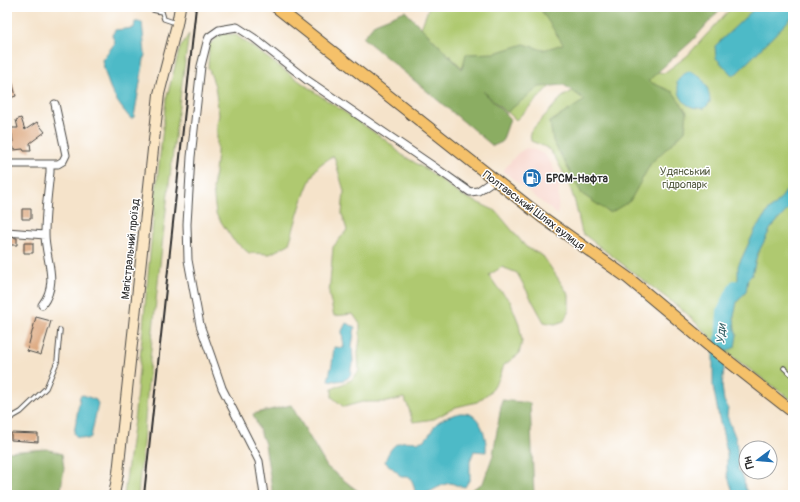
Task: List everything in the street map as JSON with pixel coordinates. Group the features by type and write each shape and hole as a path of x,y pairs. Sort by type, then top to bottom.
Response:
{"main road":[{"name":"Магістральний проїзд","path":"114,495 118,474 159,94 180,7"},
{"name":"Полтавський Шлях вулиця","path":"276,7 542,217 628,278 713,349 793,412"}],"street":[{"path":"264,495 259,461 222,388 206,343 200,324 188,260 187,224 191,157 201,66 209,37 219,30 237,27 254,38 307,80 470,192 478,191 494,180"},
{"path":"7,164 58,164 63,161 66,155 55,104"},
{"path":"42,305 47,298 52,281 45,234 50,164"},
{"path":"7,232 45,234"}],"lane":[{"path":"163,7 162,12 164,19 177,24"},
{"path":"153,10 162,12"},
{"path":"7,420 21,412 46,388 57,362 60,330"},
{"path":"784,368 793,376"}],"shaded area":[{"path":"526,148 535,150 545,155 552,165 559,182 558,215 503,171 517,154"}],"green space":[{"path":"429,7 594,7 572,65 516,120 421,28"},
{"path":"539,7 610,7 634,16 638,7 722,7 694,39 648,81 673,92 687,112 685,131 651,163 630,201 610,213 582,194 553,141 550,122 585,100 564,85 539,87 506,113 483,91 510,119 502,142 493,146 363,38 375,23 405,11 462,69 466,54 495,53 524,44 543,50 563,44"},
{"name":"Удянський гідропарк","path":"732,7 793,7 793,401 726,352 686,313 582,233 575,202 568,181 556,159 548,148 531,141 530,132 561,98 601,71 626,66 664,73 687,56"},
{"path":"221,33 236,35 309,88 387,141 402,155 429,171 459,194 496,211 526,247 543,256 569,295 569,310 564,321 555,324 544,322 517,273 502,267 489,275 497,287 510,301 519,324 522,341 519,354 504,365 499,379 490,392 477,402 456,407 434,419 413,422 404,398 387,402 362,402 344,407 332,397 332,389 351,380 359,371 358,352 360,339 360,324 353,314 334,316 329,294 333,247 347,230 342,214 344,191 334,156 321,164 311,179 306,189 289,244 270,254 249,253 233,240 216,214 213,190 217,153 217,124 219,115 215,86 208,67 209,45"},
{"path":"189,34 163,237 138,495 124,495 135,412 166,100 180,48"},
{"path":"502,400 530,403 534,495 462,495 483,483 493,455"},
{"path":"291,405 327,467 363,495 273,495 265,444 253,414"},
{"path":"47,449 62,454 64,468 60,495 7,495 7,452"}],"water":[{"path":"756,7 793,7 793,16 733,76 716,58 715,46"},
{"path":"135,22 142,22 145,54 134,117 131,119 112,92 102,60 115,43 112,35 115,30 134,28"},
{"path":"689,71 702,79 707,87 710,102 705,108 698,108 688,105 680,94 677,82 682,75"},
{"path":"793,182 793,204 771,228 757,255 752,275 748,279 746,292 737,302 734,316 737,335 735,347 726,352 722,386 724,401 728,407 727,416 736,439 738,480 744,480 745,488 749,495 734,495 727,474 727,453 713,386 713,349 714,342 724,337 725,332 722,332 721,323 723,318 726,316 726,308 729,297 738,279 738,266 756,228 769,209 775,206"},
{"path":"346,323 355,327 352,346 353,361 351,374 344,380 328,380 334,347 344,348 342,331"},
{"path":"83,395 96,400 98,404 91,437 87,439 77,437 74,434 80,396"},
{"path":"460,413 471,414 479,422 484,432 486,452 474,451 470,461 470,479 465,487 451,483 421,495 416,495 410,477 401,477 385,462 389,452 396,444 405,442 419,442 424,440 437,423"}],"building":[{"path":"12,81 16,96 10,98 7,83"},
{"path":"21,118 25,130 37,122 45,132 30,143 31,151 24,151 23,149 14,150 12,134 7,134 7,128 18,128 16,120"},
{"path":"22,209 31,209 31,219 22,219"},
{"path":"7,237 17,238 17,245 7,245"},
{"path":"24,243 33,243 33,253 24,253"},
{"path":"36,317 51,321 41,355 27,351"},
{"path":"11,433 38,434 38,442 11,440"}],"waterway":[{"name":"Уди","path":"720,355 723,311 735,286"}],"railway":[{"path":"144,495 196,7"}],"place":[{"name":"БРСМ-Нафта","path":"532,178"}]}
